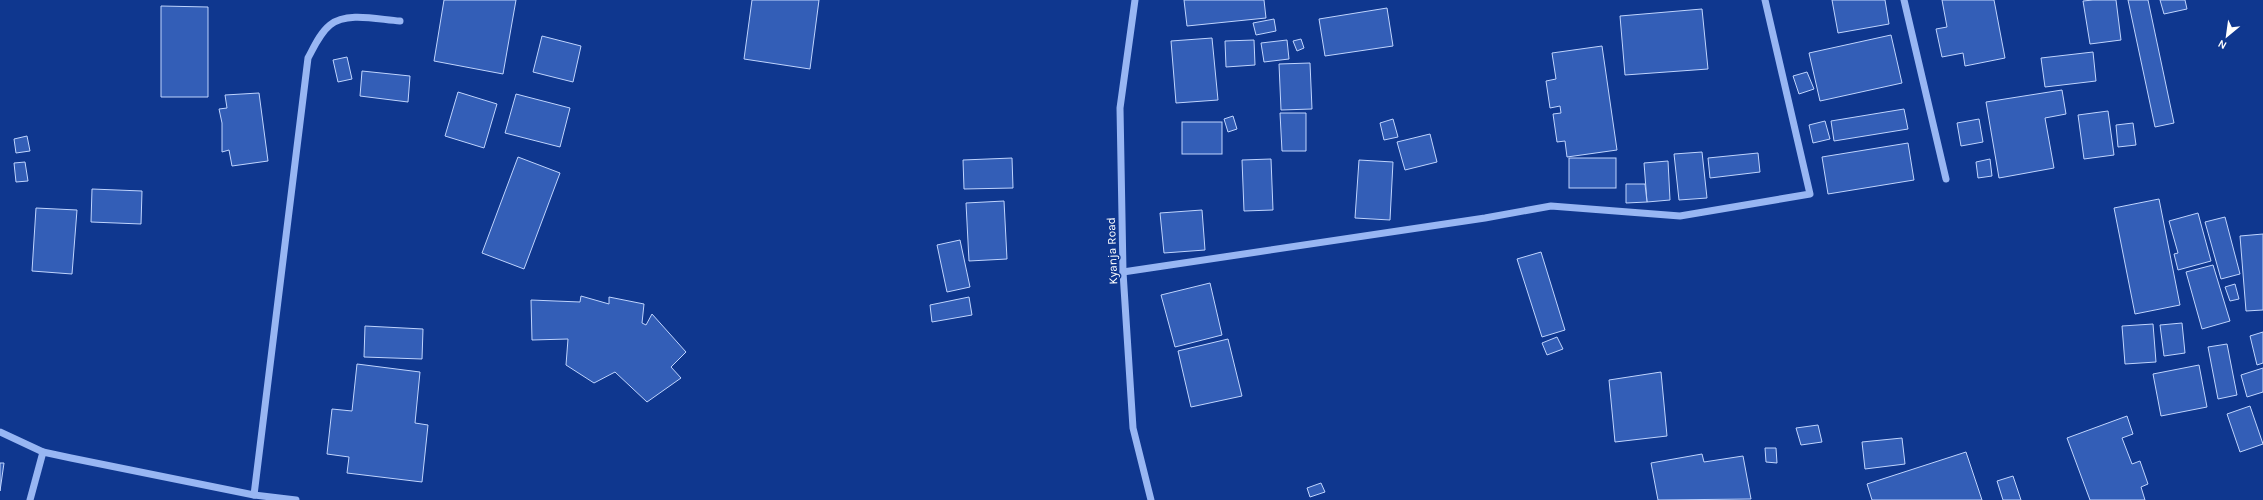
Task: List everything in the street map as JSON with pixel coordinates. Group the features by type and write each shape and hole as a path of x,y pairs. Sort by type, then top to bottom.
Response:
{"street":[{"name":"Kyanja Road","path":"1135,0 1120,108 1123,272 1133,428 1151,500"},
{"path":"1123,272 1485,218 1551,206 1680,216 1810,194 1765,0"},
{"path":"1904,0 1946,179"},
{"path":"254,495 308,58 318,39 331,24 346,17 400,21"},
{"path":"0,432 43,452 254,495 296,500"},
{"path":"30,500 43,452"}],"building":[{"path":"444,0 516,0 503,74 434,61"},
{"path":"752,0 819,0 810,69 744,59"},
{"path":"1184,0 1264,0 1266,18 1187,26"},
{"path":"1832,0 1885,0 1889,24 1838,33"},
{"path":"1942,0 1994,0 2005,58 1965,66 1963,53 1942,57 1936,29 1947,27"},
{"path":"2116,0 2121,40 2090,44 2083,1"},
{"path":"2128,0 2148,0 2174,123 2155,127"},
{"path":"2160,0 2185,0 2187,9 2164,14"},
{"path":"161,6 208,7 208,97 161,97"},
{"path":"1387,8 1393,46 1325,56 1319,19"},
{"path":"1702,9 1708,69 1625,75 1620,16"},
{"path":"1274,19 1276,31 1256,35 1253,23"},
{"path":"1891,35 1902,83 1820,101 1809,53"},
{"path":"542,36 581,46 573,82 533,72"},
{"path":"1212,38 1218,100 1176,103 1171,41"},
{"path":"1301,39 1304,48 1297,51 1293,41"},
{"path":"1254,40 1255,65 1226,67 1225,41"},
{"path":"1287,40 1289,59 1264,62 1261,43"},
{"path":"1602,46 1617,150 1567,157 1565,141 1557,142 1553,114 1561,113 1560,106 1550,108 1546,81 1556,79 1552,53"},
{"path":"2093,52 2096,81 2045,87 2041,58"},
{"path":"347,57 352,79 338,82 333,60"},
{"path":"1310,63 1312,109 1281,110 1279,64"},
{"path":"362,71 410,76 408,102 360,96"},
{"path":"1807,72 1814,89 1799,94 1793,76"},
{"path":"2062,90 2066,114 2045,118 2054,168 1999,178 1986,102"},
{"path":"458,92 497,104 484,148 445,136"},
{"path":"259,93 268,161 232,166 229,150 222,152 222,123 219,109 227,108 225,95"},
{"path":"516,94 570,108 560,147 505,133"},
{"path":"1904,109 1908,129 1834,141 1831,121"},
{"path":"2108,111 2114,155 2084,159 2078,115"},
{"path":"1280,113 1306,113 1306,151 1282,151"},
{"path":"1233,116 1237,129 1228,132 1224,119"},
{"path":"1393,119 1398,137 1384,140 1380,123"},
{"path":"1979,119 1983,142 1961,146 1957,123"},
{"path":"1825,121 1830,139 1813,143 1809,125"},
{"path":"1182,122 1222,122 1222,154 1182,154"},
{"path":"2133,123 2136,145 2118,147 2116,125"},
{"path":"1430,134 1437,162 1405,170 1397,142"},
{"path":"27,136 30,151 16,153 14,139"},
{"path":"1908,143 1914,180 1828,194 1822,157"},
{"path":"1702,152 1707,198 1679,200 1674,154"},
{"path":"1758,153 1760,172 1710,178 1708,158"},
{"path":"518,157 560,173 524,269 482,253"},
{"path":"1012,158 1013,188 964,189 963,160"},
{"path":"1569,158 1616,158 1616,188 1569,188"},
{"path":"1271,159 1273,210 1244,211 1242,160"},
{"path":"1990,159 1992,176 1978,178 1976,162"},
{"path":"1359,160 1393,162 1390,220 1355,218"},
{"path":"1668,161 1670,200 1647,202 1644,163"},
{"path":"25,162 28,181 16,182 14,163"},
{"path":"1626,184 1645,184 1647,202 1626,203"},
{"path":"92,189 142,191 141,224 91,222"},
{"path":"2159,199 2180,305 2135,314 2114,208"},
{"path":"1004,201 1007,259 969,261 966,203"},
{"path":"36,208 77,210 72,274 32,271"},
{"path":"1202,210 1205,250 1164,253 1160,213"},
{"path":"2198,213 2211,261 2178,270 2174,254 2178,253 2169,221"},
{"path":"2225,217 2240,274 2221,279 2205,222"},
{"path":"2263,234 2263,310 2246,311 2240,236"},
{"path":"960,240 970,287 947,292 937,245"},
{"path":"1541,252 1565,330 1542,337 1517,259"},
{"path":"2213,265 2230,321 2202,329 2186,272"},
{"path":"1210,283 1222,335 1175,347 1161,295"},
{"path":"2235,284 2239,299 2230,301 2225,287"},
{"path":"581,296 609,304 609,297 644,304 642,323 646,325 652,314 686,352 671,367 681,378 647,402 615,372 594,383 566,365 568,339 532,340 531,300 580,302"},
{"path":"969,297 972,315 932,322 930,305"},
{"path":"2182,323 2185,353 2164,356 2160,325"},
{"path":"2153,324 2156,362 2125,364 2122,326"},
{"path":"365,326 423,329 422,359 364,357"},
{"path":"2263,332 2263,363 2257,365 2250,336"},
{"path":"1557,337 1563,349 1547,355 1542,343"},
{"path":"1228,339 1242,396 1191,407 1178,351"},
{"path":"2227,344 2237,395 2218,399 2208,347"},
{"path":"357,364 420,372 415,423 428,425 422,482 347,473 349,457 327,454 332,409 352,411"},
{"path":"2199,365 2207,407 2161,416 2153,374"},
{"path":"2263,368 2263,392 2247,397 2241,375"},
{"path":"1661,372 1667,436 1615,442 1609,380"},
{"path":"2250,406 2263,444 2240,452 2227,414"},
{"path":"2127,416 2133,434 2122,438 2132,464 2140,461 2148,484 2141,487 2145,500 2090,500 2067,438"},
{"path":"1818,425 1822,442 1801,445 1796,428"},
{"path":"1902,438 1905,464 1865,469 1862,442"},
{"path":"1765,448 1776,448 1777,463 1766,462"},
{"path":"1966,452 1982,500 1872,500 1867,484"},
{"path":"1702,454 1704,462 1743,456 1751,499 1658,500 1651,463"},
{"path":"0,463 4,463 0,491"},
{"path":"2013,476 2021,500 2003,500 1997,481"},
{"path":"1321,483 1325,492 1310,497 1307,488"}]}
